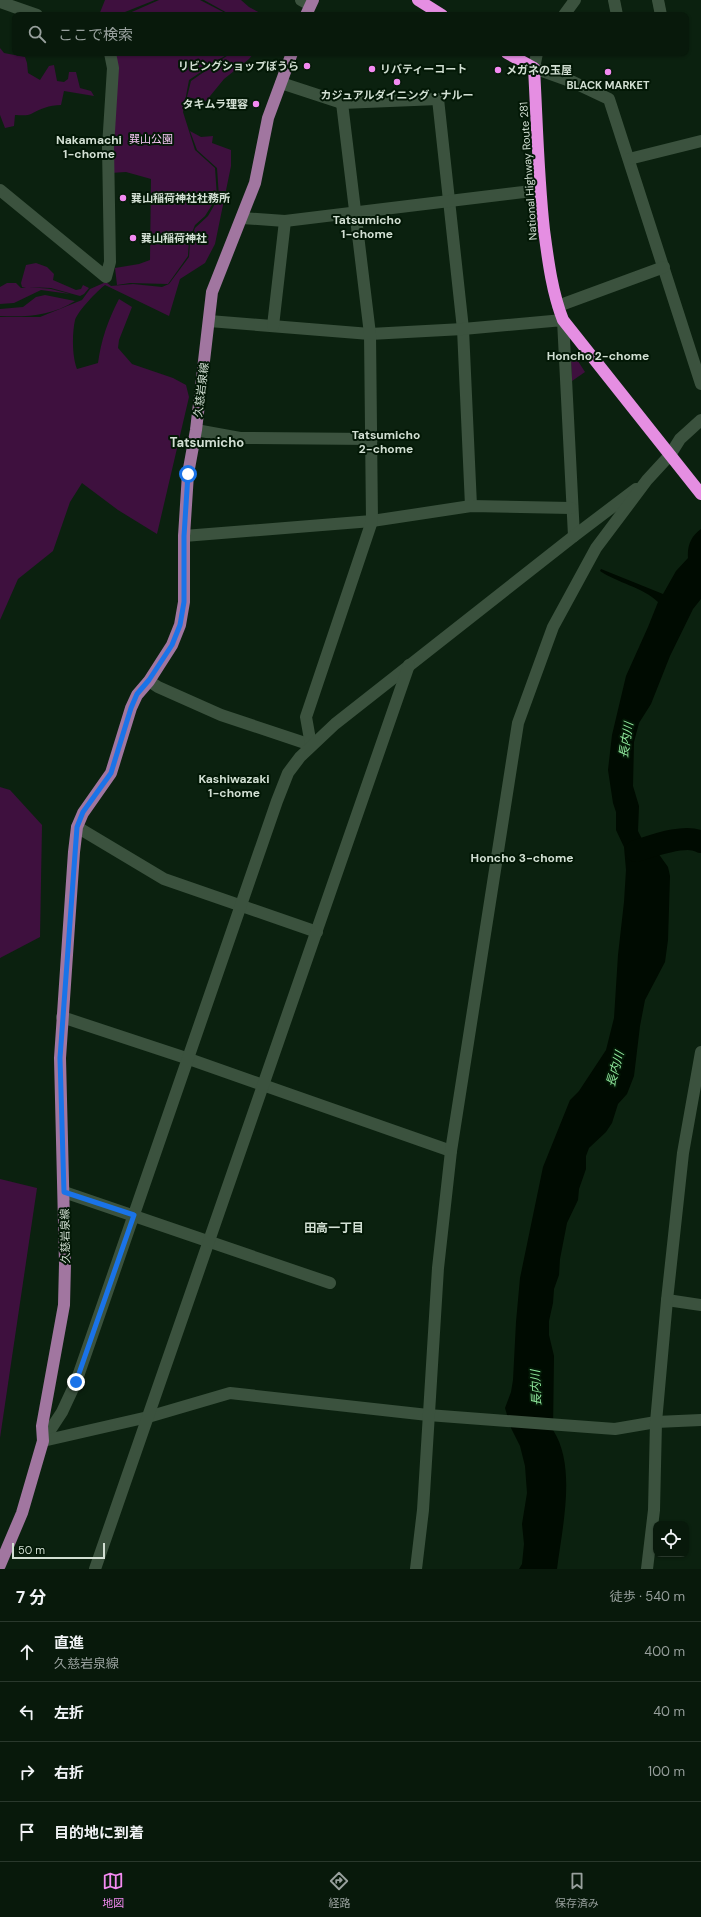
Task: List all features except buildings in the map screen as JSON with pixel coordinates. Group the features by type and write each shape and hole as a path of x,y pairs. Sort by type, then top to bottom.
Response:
{"highway":[{"path":"418,0 437,12"},
{"path":"512,56 534,68"},
{"name":"National Highway Route 281","path":"534,68 540,190 547,254 558,306 563,320 701,494"}],"main road":[{"name":"久慈岩泉線","path":"0,1565 22,1513 43,1442 42,1426 64,1305 64,1192 60,1058 77,827 83,812 111,773 131,708 137,694 149,680 172,645 180,625 184,602 184,536 188,474 196,430 212,292 242,218 254,183 268,118 291,56"}],"street":[{"path":"566,12 576,0"},
{"path":"614,0 616,12"},
{"path":"658,0 660,12"},
{"path":"5,2 29,12"},
{"path":"0,190 106,277 110,262 108,147 113,68 111,56"},
{"path":"536,56 534,68 573,82 609,99 701,384"},
{"path":"281,84 342,103 438,99 463,329 472,506"},
{"path":"311,745 306,717 372,521 370,334 342,103"},
{"path":"629,159 701,141"},
{"path":"242,218 285,221 540,190"},
{"path":"273,326 285,221"},
{"path":"558,306 664,267"},
{"path":"209,322 370,334 463,329 563,320 571,508 574,536"},
{"path":"416,1569 423,1510 438,1268 451,1151 518,723 553,627 596,548 647,480 670,455 680,439 701,420"},
{"path":"196,430 240,438 372,439"},
{"path":"43,1442 62,1412 76,1382 277,801 286,780 300,757 335,724 647,480"},
{"path":"184,536 372,521 472,506 571,508"},
{"path":"95,1569 409,665"},
{"path":"149,680 158,687 221,715 311,745"},
{"path":"77,827 164,879 317,932"},
{"path":"62,1017 189,1059 451,1151"},
{"path":"648,1569 654,1510 656,1422 667,1300 683,1153 701,1052"},
{"path":"64,1192 210,1240 330,1282"},
{"path":"667,1300 701,1305"},
{"path":"43,1442 148,1417 230,1393 428,1415 615,1429 656,1422 701,1420"}],"green space":[{"path":"105,0 155,0 125,12 100,12"},
{"path":"159,0 200,0 223,12 132,12"},
{"path":"204,0 241,0 249,7 258,12 226,12"},
{"path":"0,48 4,53 12,55 12,56 25,57 28,73 40,80 49,66 54,65 57,81 64,82 68,79 69,72 76,72 80,88 91,91 94,96 64,91 61,105 38,110 30,115 15,115 14,126 5,128 0,115"},
{"name":"巽山公園","path":"114,56 225,56 189,80 183,112 195,150 215,168 217,197 205,216 195,225 189,240 188,256 168,284 130,283 117,285 115,268 139,264 150,260 151,179 126,172 110,173"},
{"path":"227,56 252,56 224,79 206,101 187,97 191,81"},
{"path":"190,131 201,137 213,136 212,143 231,150 231,166 215,244 205,263 180,279 169,316 105,285 93,296 77,316 73,332 73,351 77,369 98,363 106,330 119,299 132,307 119,340 118,348 132,364 173,378 186,385 189,397 157,534 118,510 82,483 70,502 53,551 18,579 0,620 0,317 40,317 82,300 90,289 106,282 111,286 133,284 162,287 169,284 189,257 190,242 195,228 208,216 219,197 217,168 197,150"},
{"path":"36,263 47,267 54,274 53,280 76,290 81,289 83,285 89,288 80,296 51,288 29,287 51,289 70,294 41,290 14,303 0,304 0,287 7,283 16,283 21,288 26,288 22,287 21,283 26,265"},
{"path":"45,295 75,301 48,313 30,316 0,316 0,309 23,307 36,297"},
{"path":"576,358 585,372 572,381 571,360"},
{"path":"0,787 10,790 42,825 40,937 0,958"},
{"path":"0,1179 37,1188 0,1438"}],"water":[{"name":"長内川","path":"701,529 701,599 693,609 670,656 651,704 639,723 634,742 633,786 639,806 638,831 643,841 658,853 668,867 670,876 668,940 665,962 645,1000 640,1026 634,1076 627,1094 618,1104 612,1123 606,1132 589,1148 586,1156 586,1169 579,1189 578,1200 567,1223 560,1259 559,1275 554,1289 549,1321 549,1335 554,1356 553,1430 560,1445 566,1479 566,1498 557,1569 519,1569 522,1564 524,1544 522,1524 527,1493 525,1466 520,1446 511,1428 505,1408 511,1392 513,1380 520,1278 543,1167 570,1100 579,1091 606,1050 614,1018 626,870 624,847 616,830 616,812 613,803 608,770 612,735 626,676 658,602 645,593 600,571 601,569 663,594 676,571 688,558 690,542"}],"waterway":[{"path":"636,851 669,841 687,839 701,842"}],"place":[{"name":"リビングショップぼうら","path":"307,66"},
{"name":"リバティーコート","path":"372,69"},
{"name":"メガネの玉屋","path":"498,70"},
{"name":"BLACK MARKET","path":"608,72"},
{"name":"カジュアルダイニング・ナルー","path":"397,82"},
{"name":"タキムラ理容","path":"256,104"},
{"name":"巽山稲荷神社社務所","path":"123,198"},
{"name":"巽山稲荷神社","path":"133,238"}],"district":[{"name":"Nakamachi 1-chome","path":"89,147"},
{"name":"Tatsumicho 1-chome","path":"367,227"},
{"name":"Honcho 2-chome","path":"598,356"},
{"name":"Tatsumicho","path":"207,442"},
{"name":"Tatsumicho 2-chome","path":"386,442"},
{"name":"Kashiwazaki 1-chome","path":"234,786"},
{"name":"Honcho 3-chome","path":"522,858"},
{"name":"田高一丁目","path":"334,1228"}],"route":[{"path":"76,1382 134,1215 64,1192 60,1058 77,827 83,812 111,773 131,708 137,694 149,680 172,645 180,625 184,602 184,536 188,474"}]}
